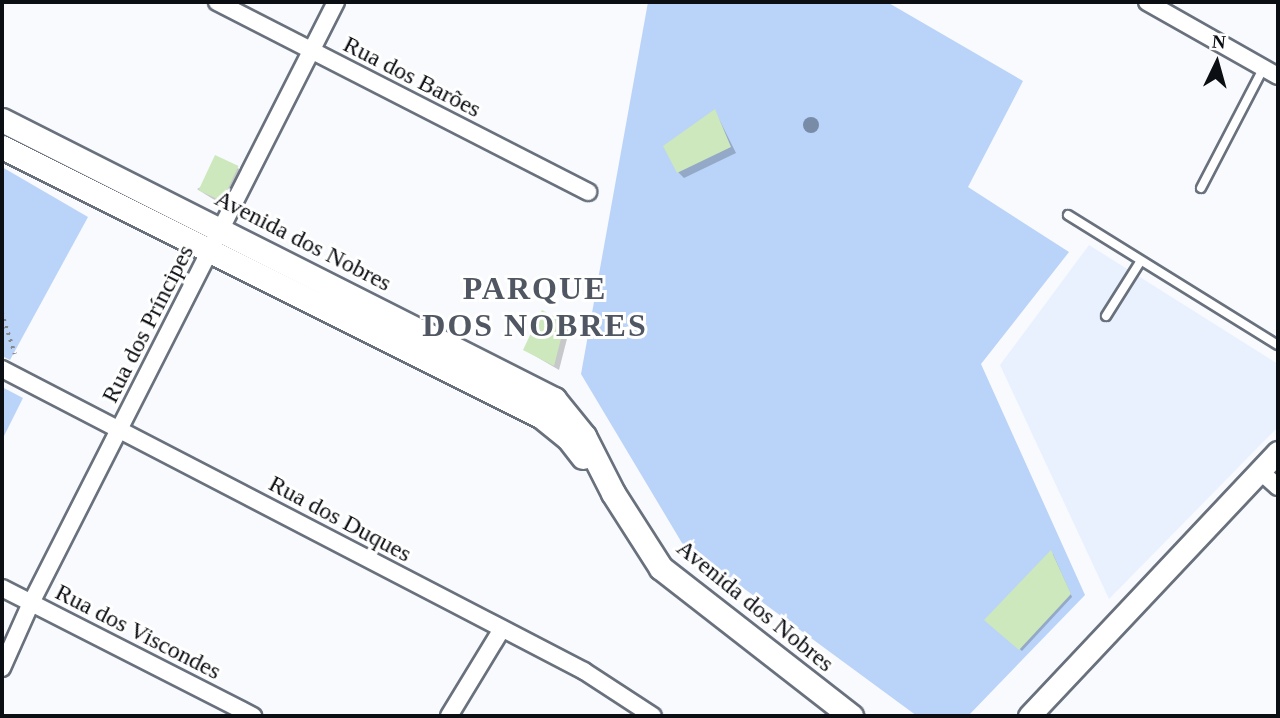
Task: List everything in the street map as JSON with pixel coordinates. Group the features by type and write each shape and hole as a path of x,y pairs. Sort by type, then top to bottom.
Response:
{"main road":[{"name":"Avenida dos Nobres","path":"2,120 223,229 554,399 584,436 613,493 661,568 849,716"},
{"name":"Avenida dos Nobres","path":"2,147 541,416 568,438 613,493"}],"street":[{"name":"Rua dos Barões","path":"217,2 588,192"},
{"name":"Rua dos Príncipes","path":"2,668 31,603 337,2"},
{"path":"1147,2 1278,76"},
{"name":"Rua dos Duques","path":"5,370 584,671 653,716"},
{"path":"1029,716 1278,452"},
{"path":"1260,471 1278,487"},
{"name":"Rua dos Viscondes","path":"2,588 253,716"},
{"path":"449,716 502,629"}],"lane":[{"path":"1201,188 1264,67"},
{"path":"1068,215 1278,345"},
{"path":"1106,316 1140,262"}],"path":[{"path":"2,313 15,357 5,370"}],"shaded area":[{"path":"648,2 887,2 1023,81 968,187 1069,252 981,364 1085,595 968,716 917,716 682,543 581,374"},
{"path":"2,167 88,217 10,360 2,356"},
{"path":"1089,245 1278,364 1278,427 1109,599 1000,365"},
{"path":"2,387 23,398 2,440"}],"building":[{"path":"715,109 731,147 677,173 663,146"},
{"path":"215,155 239,166 222,201 199,190"},
{"path":"542,310 565,323 554,366 523,350"},
{"path":"1051,550 1071,594 1019,650 984,620"}],"district":[{"name":"PARQUE DOS NOBRES","path":"535,308"}]}
